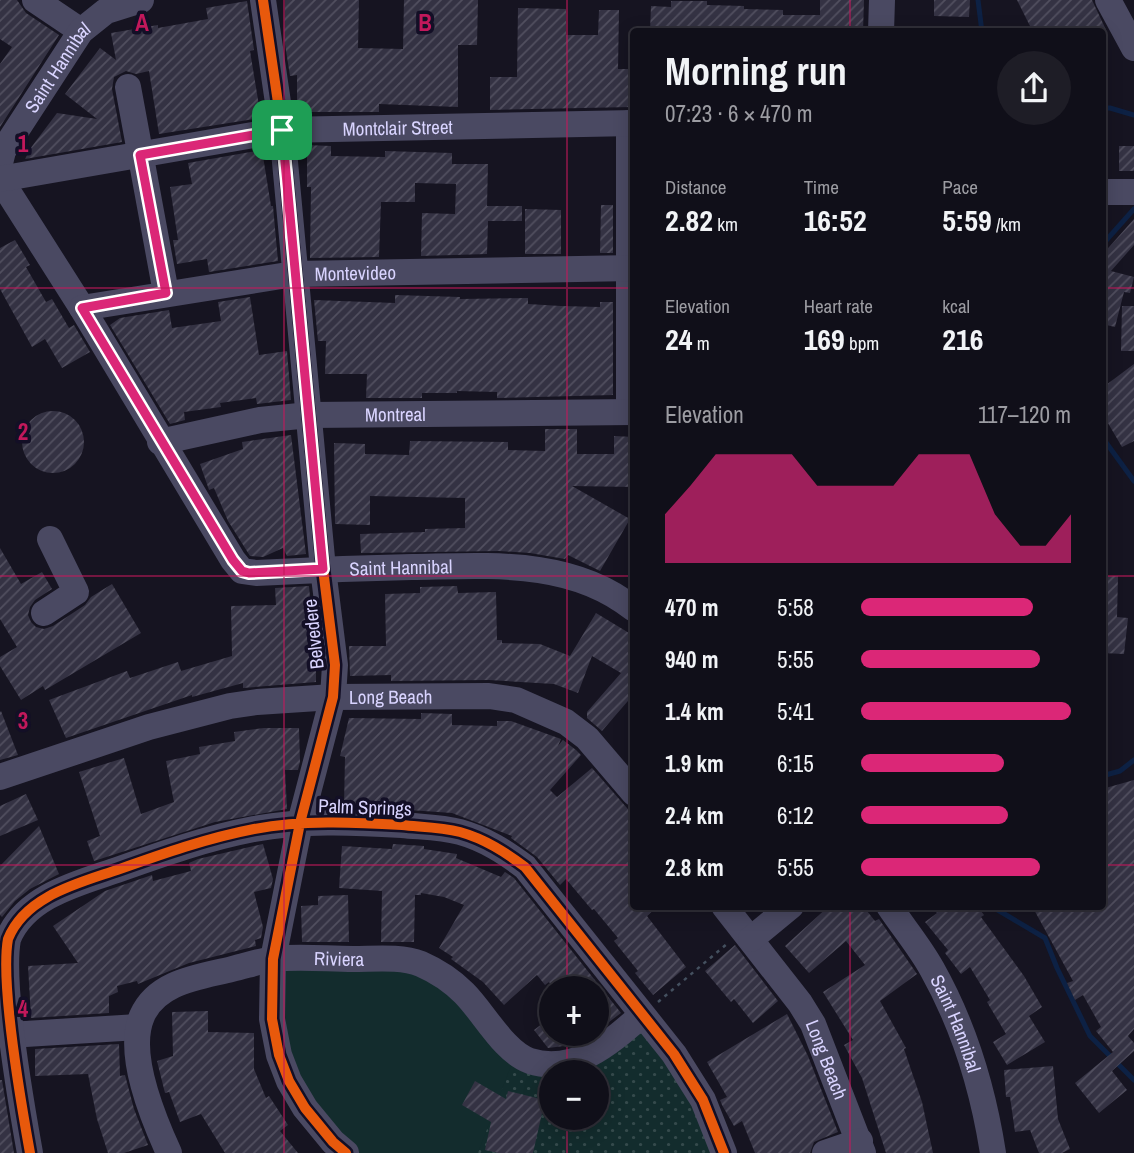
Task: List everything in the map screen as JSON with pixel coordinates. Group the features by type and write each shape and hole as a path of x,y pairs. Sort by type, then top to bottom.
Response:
{"street":[{"path":"35,0 81,31"},
{"name":"Belvedere","path":"263,0 282,130 323,569 335,665 333,697 300,823 273,959 272,1019 279,1055 289,1081 305,1108 333,1142 346,1153"},
{"path":"881,28 882,0"},
{"path":"1108,0 1134,48"},
{"name":"Saint Hannibal","path":"0,163 3,151 81,31 106,11 128,1"},
{"path":"128,88 166,293"},
{"name":"Montclair Street","path":"0,179 282,130 630,123"},
{"name":"Saint Hannibal","path":"0,179 242,571 256,573 494,566 534,568 561,573 630,597"},
{"path":"1106,179 1134,179"},
{"path":"1106,192 1134,192"},
{"name":"Montevideo","path":"82,308 294,274 630,268"},
{"name":"Montreal","path":"160,442 260,419 309,415 630,412"},
{"path":"44,613 76,592 50,539"},
{"name":"Long Beach","path":"0,777 149,727 207,711 257,702 333,697 489,696 516,700 566,722 587,738 630,788"},
{"name":"Palm Springs","path":"30,1153 9,1035 2,969 8,938 23,917 36,904 58,891 178,848 253,830 300,823 436,827 460,832 503,850 525,867 694,1082 724,1153"},
{"name":"Long Beach","path":"727,910 800,1003 813,1024 862,1147"},
{"path":"747,935 785,910"},
{"name":"Saint Hannibal","path":"892,910 932,967 957,1022 974,1065 986,1110 993,1153"},
{"name":"Riviera","path":"138,1027 151,1000 165,989 183,981 273,959 397,959 419,963 442,974 464,993 513,1051 530,1061 571,1062 592,1054 614,1040 642,1015"},
{"path":"9,1035 138,1027 139,1064 158,1129 169,1153"},
{"path":"825,1153 862,1147"}],"path":[{"path":"642,1015 747,935"}],"green space":[{"path":"385,965 534,1070 539,1068 539,1130 609,1130 609,1060 560,1060 597,1046 609,1046 609,1042 642,1029 688,1074 715,1153 350,1153"},
{"path":"385,965 439,983 473,1019 487,1044 512,1063 478,1153 349,1153 292,1079 279,967"}],"building":[{"path":"0,0 17,0 26,13 59,35 0,127 0,64 12,47 0,39"},
{"path":"285,0 359,0 358,48 403,49 404,0 478,0 477,45 458,45 458,107 379,104 379,112 297,112 297,75 290,76 284,38"},
{"path":"820,0 864,0 863,28 650,28 651,6 671,7 671,1 707,1 707,5 783,10 783,15 820,15"},
{"path":"934,0 970,0 969,17 934,16"},
{"path":"1017,0 1092,0 1105,28 1031,28"},
{"path":"247,1 254,50 250,51 261,118 159,134 149,71 136,74 126,71 114,77 112,89 122,142 25,159 57,113 97,119 65,94 100,48 116,60 111,33 208,19 206,8"},
{"path":"518,8 566,9 566,35 598,35 599,10 619,10 618,69 630,69 630,107 490,110 490,77 517,77"},
{"path":"307,145 331,146 331,156 385,157 385,151 452,153 452,164 488,164 487,206 522,206 522,221 488,221 487,254 421,256 422,213 455,214 456,184 415,183 415,202 381,202 379,257 310,258 311,187 307,187"},
{"path":"1119,146 1134,146 1134,171 1119,171"},
{"path":"262,150 273,206 278,261 209,272 207,259 177,264 173,240 178,240 170,187 192,184 188,163"},
{"path":"601,205 613,205 613,253 600,253"},
{"path":"525,209 561,210 561,254 525,254"},
{"path":"1134,219 1134,245 1111,271 1134,277 1130,293 1124,292 1115,327 1106,325 1106,250"},
{"path":"15,240 30,265 26,267 46,302 52,299 69,328 74,325 90,352 62,368 45,339 32,347 0,289 0,248"},
{"path":"395,295 460,299 528,298 528,304 561,306 600,307 600,302 613,302 613,395 497,398 497,392 457,391 422,393 422,398 366,398 367,374 325,374 326,341 318,341 314,300 395,303"},
{"path":"250,297 259,355 287,351 291,400 257,404 256,398 220,403 221,407 184,412 185,420 170,424 110,325 120,318 169,310 172,328 221,321 218,302"},
{"path":"1122,306 1134,306 1134,351 1121,351"},
{"path":"1134,364 1134,441 1122,447 1106,420 1106,385"},
{"path":"53,411 75,420 84,442 75,464 53,473 31,464 22,442 31,420"},
{"path":"545,429 577,429 577,454 614,454 614,436 630,437 630,487 572,486 630,519 600,571 568,555 565,559 499,551 361,553 360,534 465,528 465,498 370,496 370,525 335,524 334,443 365,444 365,454 409,455 410,441 508,442 508,450 545,451"},
{"path":"291,435 306,554 287,556 283,548 263,557 250,556 228,521 214,488 209,490 200,464 243,449 242,442"},
{"path":"0,548 21,584 42,572 52,589 35,600 30,607 28,615 36,627 44,629 53,626 112,584 141,633 45,690 43,686 21,700 0,666 0,657 17,647 0,619"},
{"path":"1106,576 1118,576 1117,617 1128,618 1124,654 1106,653"},
{"path":"309,586 316,641 316,682 243,688 243,683 192,695 66,738 49,700 127,671 130,678 178,662 181,671 232,656 231,606 276,605 275,588"},
{"path":"457,586 458,593 496,592 497,640 502,640 502,643 540,644 570,656 596,613 630,634 630,699 602,731 587,718 587,712 621,673 592,656 578,693 554,684 489,680 391,681 391,675 350,676 349,646 386,646 385,594 420,593 420,587"},
{"path":"0,712 18,755 0,760"},
{"path":"421,713 452,714 452,725 497,726 497,721 511,721 561,739 558,746 563,740 576,750 581,755 550,790 557,797 592,768 630,811 630,910 654,910 647,916 686,967 653,995 614,941 618,938 594,909 592,910 566,879 560,885 537,857 511,838 512,836 452,813 409,810 410,803 371,803 371,808 344,807 345,757 340,756 349,718 421,719"},
{"path":"264,728 299,728 298,770 285,770 287,809 215,822 94,861 87,841 100,836 79,772 124,758 141,814 174,802 166,761 200,754 199,747 235,741 234,732"},
{"path":"1134,780 1134,1029 1128,1036 1134,1043 1134,1051 1112,1071 1127,1090 1099,1113 1075,1083 1113,1052 1096,1031 1101,1027 1083,995 1075,1000 1067,983 1073,981 1034,910 1106,910 1106,788"},
{"path":"26,794 38,820 0,836 0,806"},
{"path":"39,826 59,874 30,889 15,901 2,917 0,866"},
{"path":"263,844 273,879 271,888 254,892 263,927 261,938 255,940 256,946 189,963 138,984 137,981 117,986 118,992 109,996 109,1013 31,1018 28,966 78,963 53,926 105,891 152,875 153,881 191,871 189,863 198,859"},
{"path":"393,844 424,846 424,849 457,854 456,858 501,877 505,872 514,878 592,976 539,978 537,975 504,1005 483,982 439,948 464,905 444,897 421,893 415,895 414,942 381,942 382,891 339,888 342,846 392,849"},
{"path":"348,895 349,942 302,942 301,906 318,905 318,896"},
{"path":"825,910 866,910 875,921 879,919 917,974 880,1001 906,1048 904,1049 922,1102 933,1153 886,1153 862,1078 844,1045 853,1040 823,992 865,965 846,941 809,973 785,946"},
{"path":"934,910 980,910 984,915 981,917 1024,976 1042,1007 1029,1016 1045,1042 1007,1065 993,1042 1006,1034 987,1002 990,1000 970,967 961,974 945,953 948,950 925,922 937,913"},
{"path":"735,945 778,1001 753,1023 734,999 731,1002 705,971"},
{"path":"609,998 621,1013 609,1022"},
{"path":"208,1011 208,1032 254,1033 254,1069 266,1098 269,1096 288,1125 280,1131 298,1153 225,1153 201,1114 180,1122 169,1092 165,1093 157,1061 173,1056 172,1012"},
{"path":"787,1014 808,1056 838,1132 814,1142 810,1153 755,1153 742,1121 734,1126 722,1105 720,1100 727,1097 707,1062"},
{"path":"119,1044 120,1076 125,1075 148,1145 124,1153 108,1153 97,1119 88,1074 35,1076 35,1049"},
{"path":"1053,1066 1058,1119 1070,1149 1062,1153 1039,1153 1030,1130 1015,1132 1010,1097 1006,1097 1004,1070"},
{"path":"2,1080 14,1153 0,1153"},
{"path":"475,1081 506,1099 508,1091 539,1099 539,1126 533,1153 498,1153 485,1150 491,1122 462,1105"}],"waterway":[{"path":"978,0 982,28"},
{"path":"1106,108 1134,115"},
{"path":"1106,240 1134,209"},
{"path":"1106,442 1134,481"},
{"path":"1106,775 1120,771 1134,760"},
{"path":"998,910 1045,938 1090,1036 1134,1080"}],"cycle path":[{"path":"263,0 282,130 323,569 335,665 333,697 300,823 273,959 272,1019 279,1055 289,1081 305,1108 333,1142 346,1153"},
{"path":"30,1153 7,984 8,939 16,924 27,912 55,893 168,852 272,826 328,822 453,830 486,842 525,867 674,1054 703,1100 724,1153"}],"route":[{"path":"282,130 323,569 249,573 237,567 82,308 166,293 140,155 282,130"}]}
